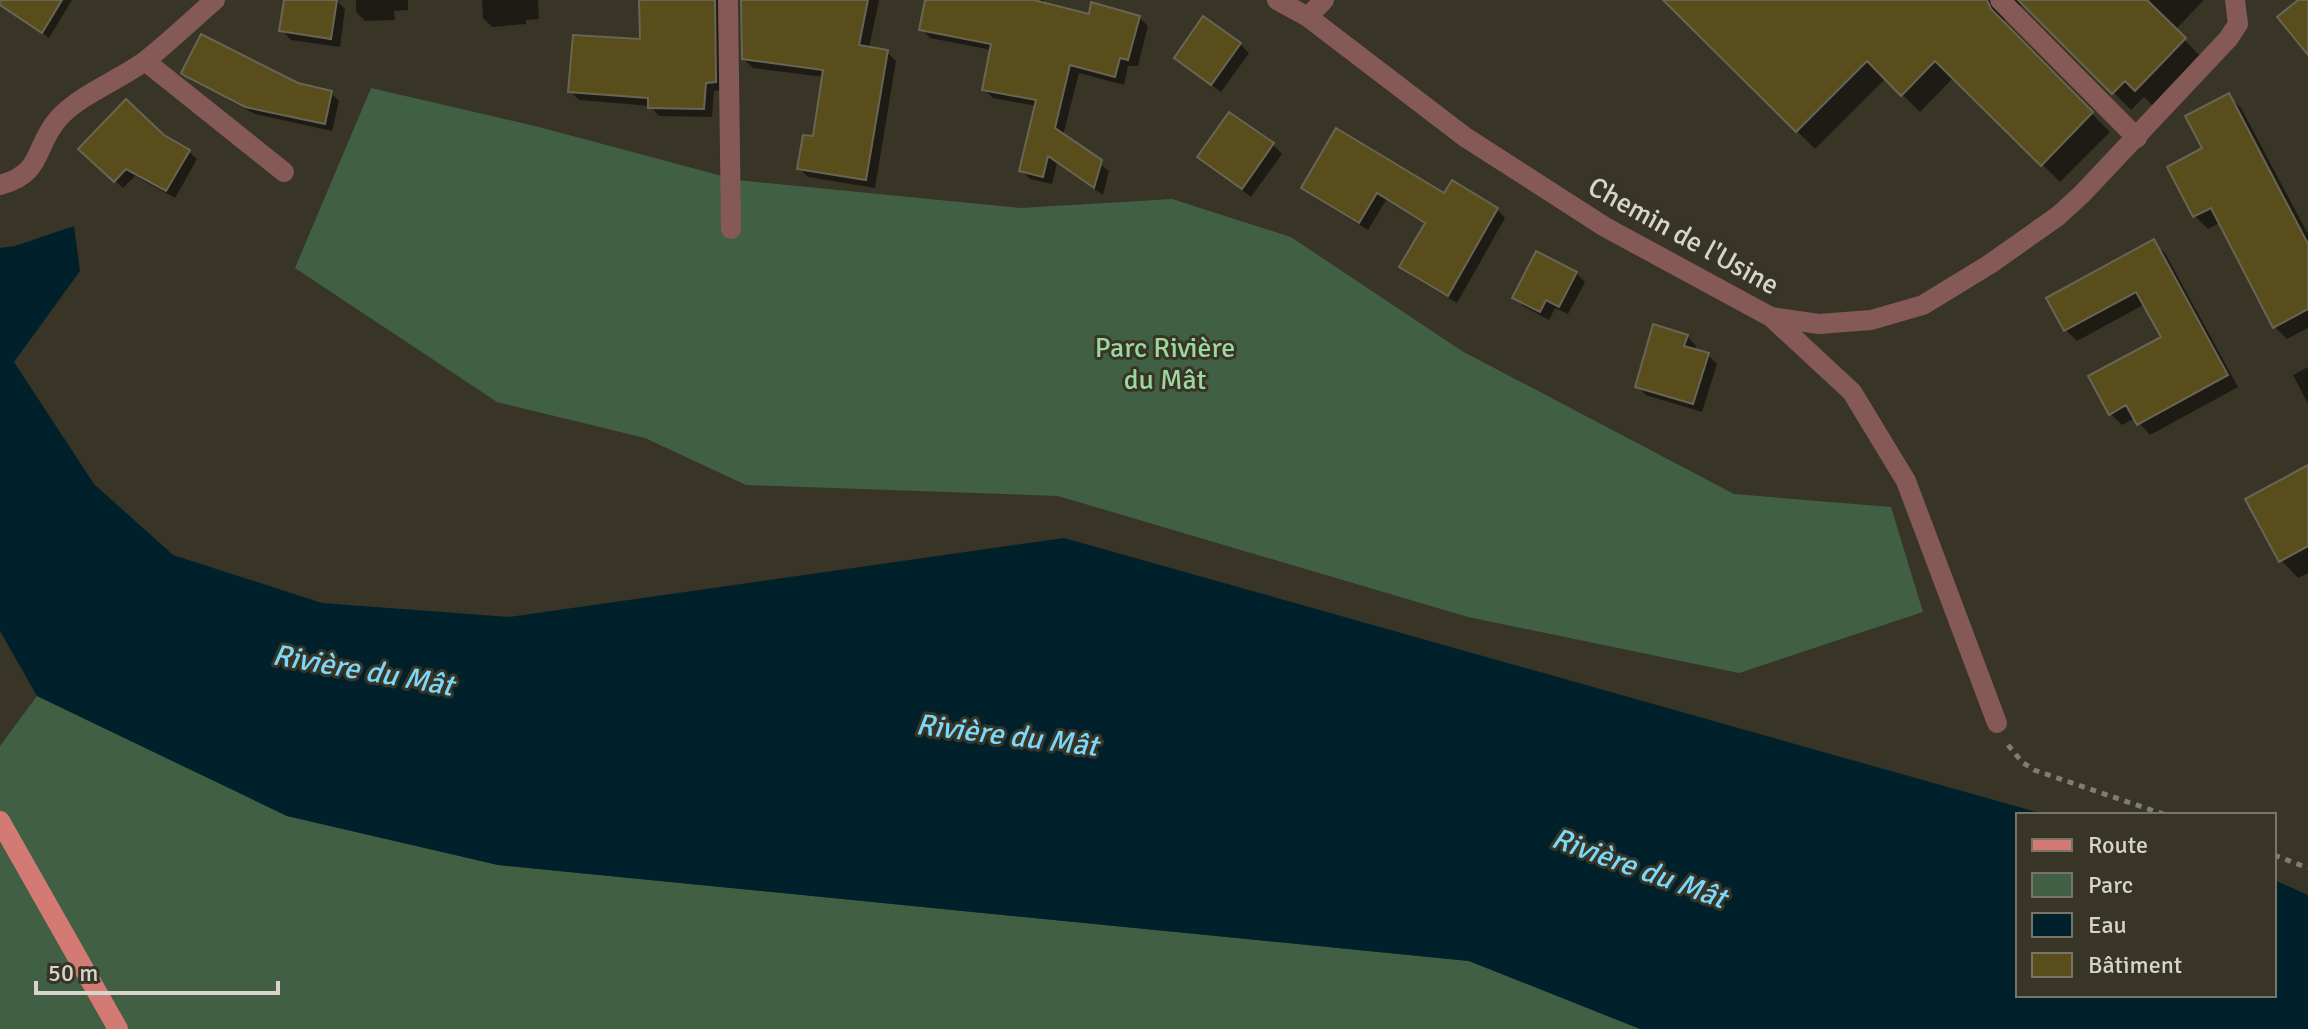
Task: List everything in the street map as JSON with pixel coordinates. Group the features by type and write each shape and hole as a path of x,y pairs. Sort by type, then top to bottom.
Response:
{"main road":[{"path":"0,821 118,1029"}],"street":[{"path":"0,185 17,180 34,165 46,137 59,118 145,61 215,0"},
{"path":"728,0 731,229"},
{"name":"Chemin de l'Usine","path":"1277,0 1308,17 1465,137 1605,227 1771,317 1819,324 1871,320 1923,305 1990,264 2058,216 2137,138 2228,39 2238,24 2236,4"},
{"path":"1308,17 1324,0"},
{"path":"2000,0 2137,138"},
{"path":"145,61 284,172"},
{"path":"1771,317 1852,392 1906,481 1997,723"}],"path":[{"path":"1997,723 2010,748 2034,770 2160,813"},
{"path":"2276,856 2308,868"}],"green space":[{"name":"Parc Rivière du Mât","path":"371,88 539,127 737,180 1021,208 1172,199 1291,237 1462,351 1734,494 1891,507 1923,612 1739,673 1468,617 1058,496 746,485 645,438 497,402 295,268"},
{"path":"37,696 287,816 498,865 1469,961 1640,1029 0,1029 0,746"}],"water":[{"name":"Rivière du Mât","path":"74,226 80,271 14,362 94,484 173,555 322,603 509,617 1064,538 2040,813 2016,813 2016,997 2276,997 2276,881 2308,895 2308,1029 1640,1029 1469,961 498,865 287,816 37,696 0,631 0,248"}],"building":[{"path":"0,0 62,0 42,33 0,5"},
{"path":"284,0 337,0 331,39 279,31"},
{"path":"639,0 715,0 716,82 706,83 704,109 648,108 648,98 568,92 573,35 640,39"},
{"path":"741,0 868,0 859,45 888,50 866,180 797,169 803,135 813,136 823,70 742,59"},
{"path":"925,0 1034,0 1089,14 1091,2 1140,16 1128,60 1120,58 1115,77 1070,65 1055,128 1102,160 1094,188 1048,156 1043,177 1019,171 1036,100 982,90 991,44 919,30"},
{"path":"1663,0 1987,0 1991,9 2093,112 2041,166 1935,61 1901,96 1867,61 1796,132"},
{"path":"2018,0 2147,0 2186,38 2135,91 2125,81 2112,94"},
{"path":"2298,0 2308,0 2308,55 2277,17"},
{"path":"1203,16 1241,43 1211,85 1174,58"},
{"path":"201,34 298,83 332,91 325,124 245,107 185,76 181,73"},
{"path":"2229,93 2308,244 2308,309 2273,328 2211,208 2193,217 2167,167 2202,148 2185,116"},
{"path":"126,99 164,135 190,150 166,191 126,169 114,182 78,149"},
{"path":"1229,112 1274,143 1242,189 1197,157"},
{"path":"1336,128 1444,193 1452,180 1498,208 1448,296 1399,267 1425,223 1377,193 1359,223 1301,188"},
{"path":"2154,239 2228,375 2137,425 2126,405 2109,415 2088,376 2161,337 2136,292 2064,331 2046,298"},
{"path":"1536,251 1577,272 1559,307 1546,300 1540,312 1512,298"},
{"path":"1653,324 1688,335 1684,346 1709,353 1693,404 1635,387"},
{"path":"2308,465 2308,546 2279,562 2245,499"}]}
